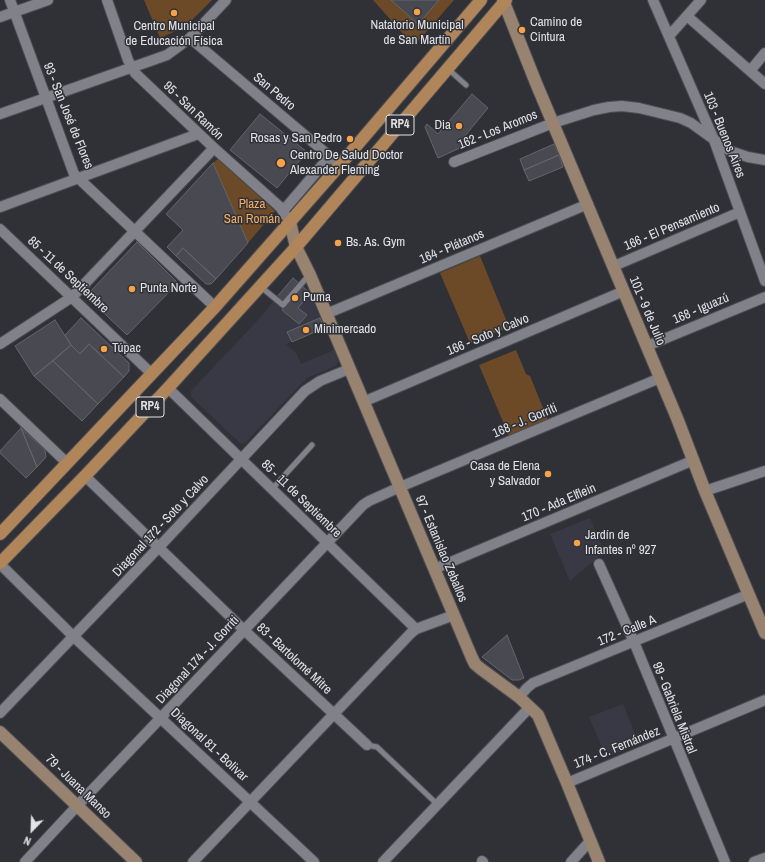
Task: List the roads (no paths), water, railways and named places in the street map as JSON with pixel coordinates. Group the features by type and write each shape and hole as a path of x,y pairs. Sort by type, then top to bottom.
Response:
{"main road":[{"name":"RP4","path":"0,534 215,307 340,165 481,0"},
{"name":"RP4","path":"0,563 168,388 296,247 504,1"}],"street":[{"name":"93 - San José de Flores","path":"10,0 45,98 74,174 78,180 215,307"},
{"path":"0,17 48,0"},
{"name":"95 - San Ramón","path":"107,0 131,68 198,134 283,211 290,222"},
{"path":"0,114 167,55 190,38 226,0"},
{"name":"103 - Buenos Aires","path":"653,0 714,140 765,281"},
{"path":"669,36 701,0"},
{"name":"101 - 9 de Julio","path":"504,1 533,85 552,123 588,204 694,460 705,491 764,629"},
{"path":"687,16 765,84"},
{"name":"San Pedro","path":"190,38 340,165"},
{"path":"750,71 765,53"},
{"name":"162 - Los Aromos","path":"454,162 552,123 609,107 639,108 680,118 691,123 730,151 748,157 765,160"},
{"path":"0,207 78,180 198,134"},
{"path":"0,344 72,297 214,148"},
{"path":"283,211 330,156"},
{"name":"164 - Plátanos","path":"326,314 588,204"},
{"name":"166 - El Pensamiento","path":"614,266 740,212"},
{"name":"97 - Estanislao Zeballos","path":"290,222 296,247 310,275 434,569 476,664 519,697 530,707 541,722 599,862"},
{"name":"85 - 11 de Septiembre","path":"0,229 152,374"},
{"name":"166 - Soto y Calvo","path":"363,402 624,291"},
{"name":"168 - Iguazú","path":"647,346 765,297"},
{"name":"Diagonal 172 - Soto y Calvo","path":"0,713 159,547 305,391 320,381 349,369"},
{"name":"168 - J. Gorriti","path":"400,487 660,378"},
{"name":"85 - 11 de Septiembre","path":"168,388 416,629"},
{"path":"0,398 67,463"},
{"name":"170 - Ada Elflein","path":"434,569 694,460"},
{"path":"705,491 765,471"},
{"name":"83 - Bartolomé Mitre","path":"85,476 244,630 367,745"},
{"name":"Diagonal 174 - J. Gorriti","path":"25,862 363,505 400,487"},
{"name":"Diagonal 81 - Bolivar","path":"0,563 73,636 314,862"},
{"name":"99 - Gabriela Mistral","path":"599,564 634,642 724,862"},
{"name":"172 - Calle A","path":"519,697 533,683 749,594"},
{"path":"193,862 411,633 416,629 454,615"},
{"name":"174 - C. Fernández","path":"567,783 673,740 765,700"},
{"path":"383,862 530,707"},
{"name":"79 - Juana Manso","path":"0,732 136,862"},
{"path":"570,862 590,841"},
{"path":"754,862 765,858"}],"lane":[{"path":"448,69 466,85"},
{"path":"260,286 282,305 310,275"},
{"path":"272,489 312,445"},
{"name":"83 - Bartolomé Mitre","path":"367,745 376,747 438,805"}],"place":[{"name":"Natatorio Municipal de San Martín","path":"417,12"},
{"name":"Centro Municipal de Educación Física","path":"174,13"},
{"name":"Camino de Cintura","path":"522,30"},
{"name":"Dia","path":"459,126"},
{"name":"Rosas y San Pedro","path":"350,139"},
{"name":"Centro De Salud Doctor Alexander Fleming","path":"281,163"},
{"name":"Bs. As. Gym","path":"338,243"},
{"name":"Punta Norte","path":"132,289"},
{"name":"Puma","path":"295,298"},
{"name":"Minimercado","path":"306,330"},
{"name":"Túpac","path":"104,349"},
{"name":"Casa de Elena y Salvador","path":"548,474"},
{"name":"Jardín de Infantes nº 927","path":"577,543"}],"park label":[{"name":"Plaza San Román","path":"252,212"}]}
